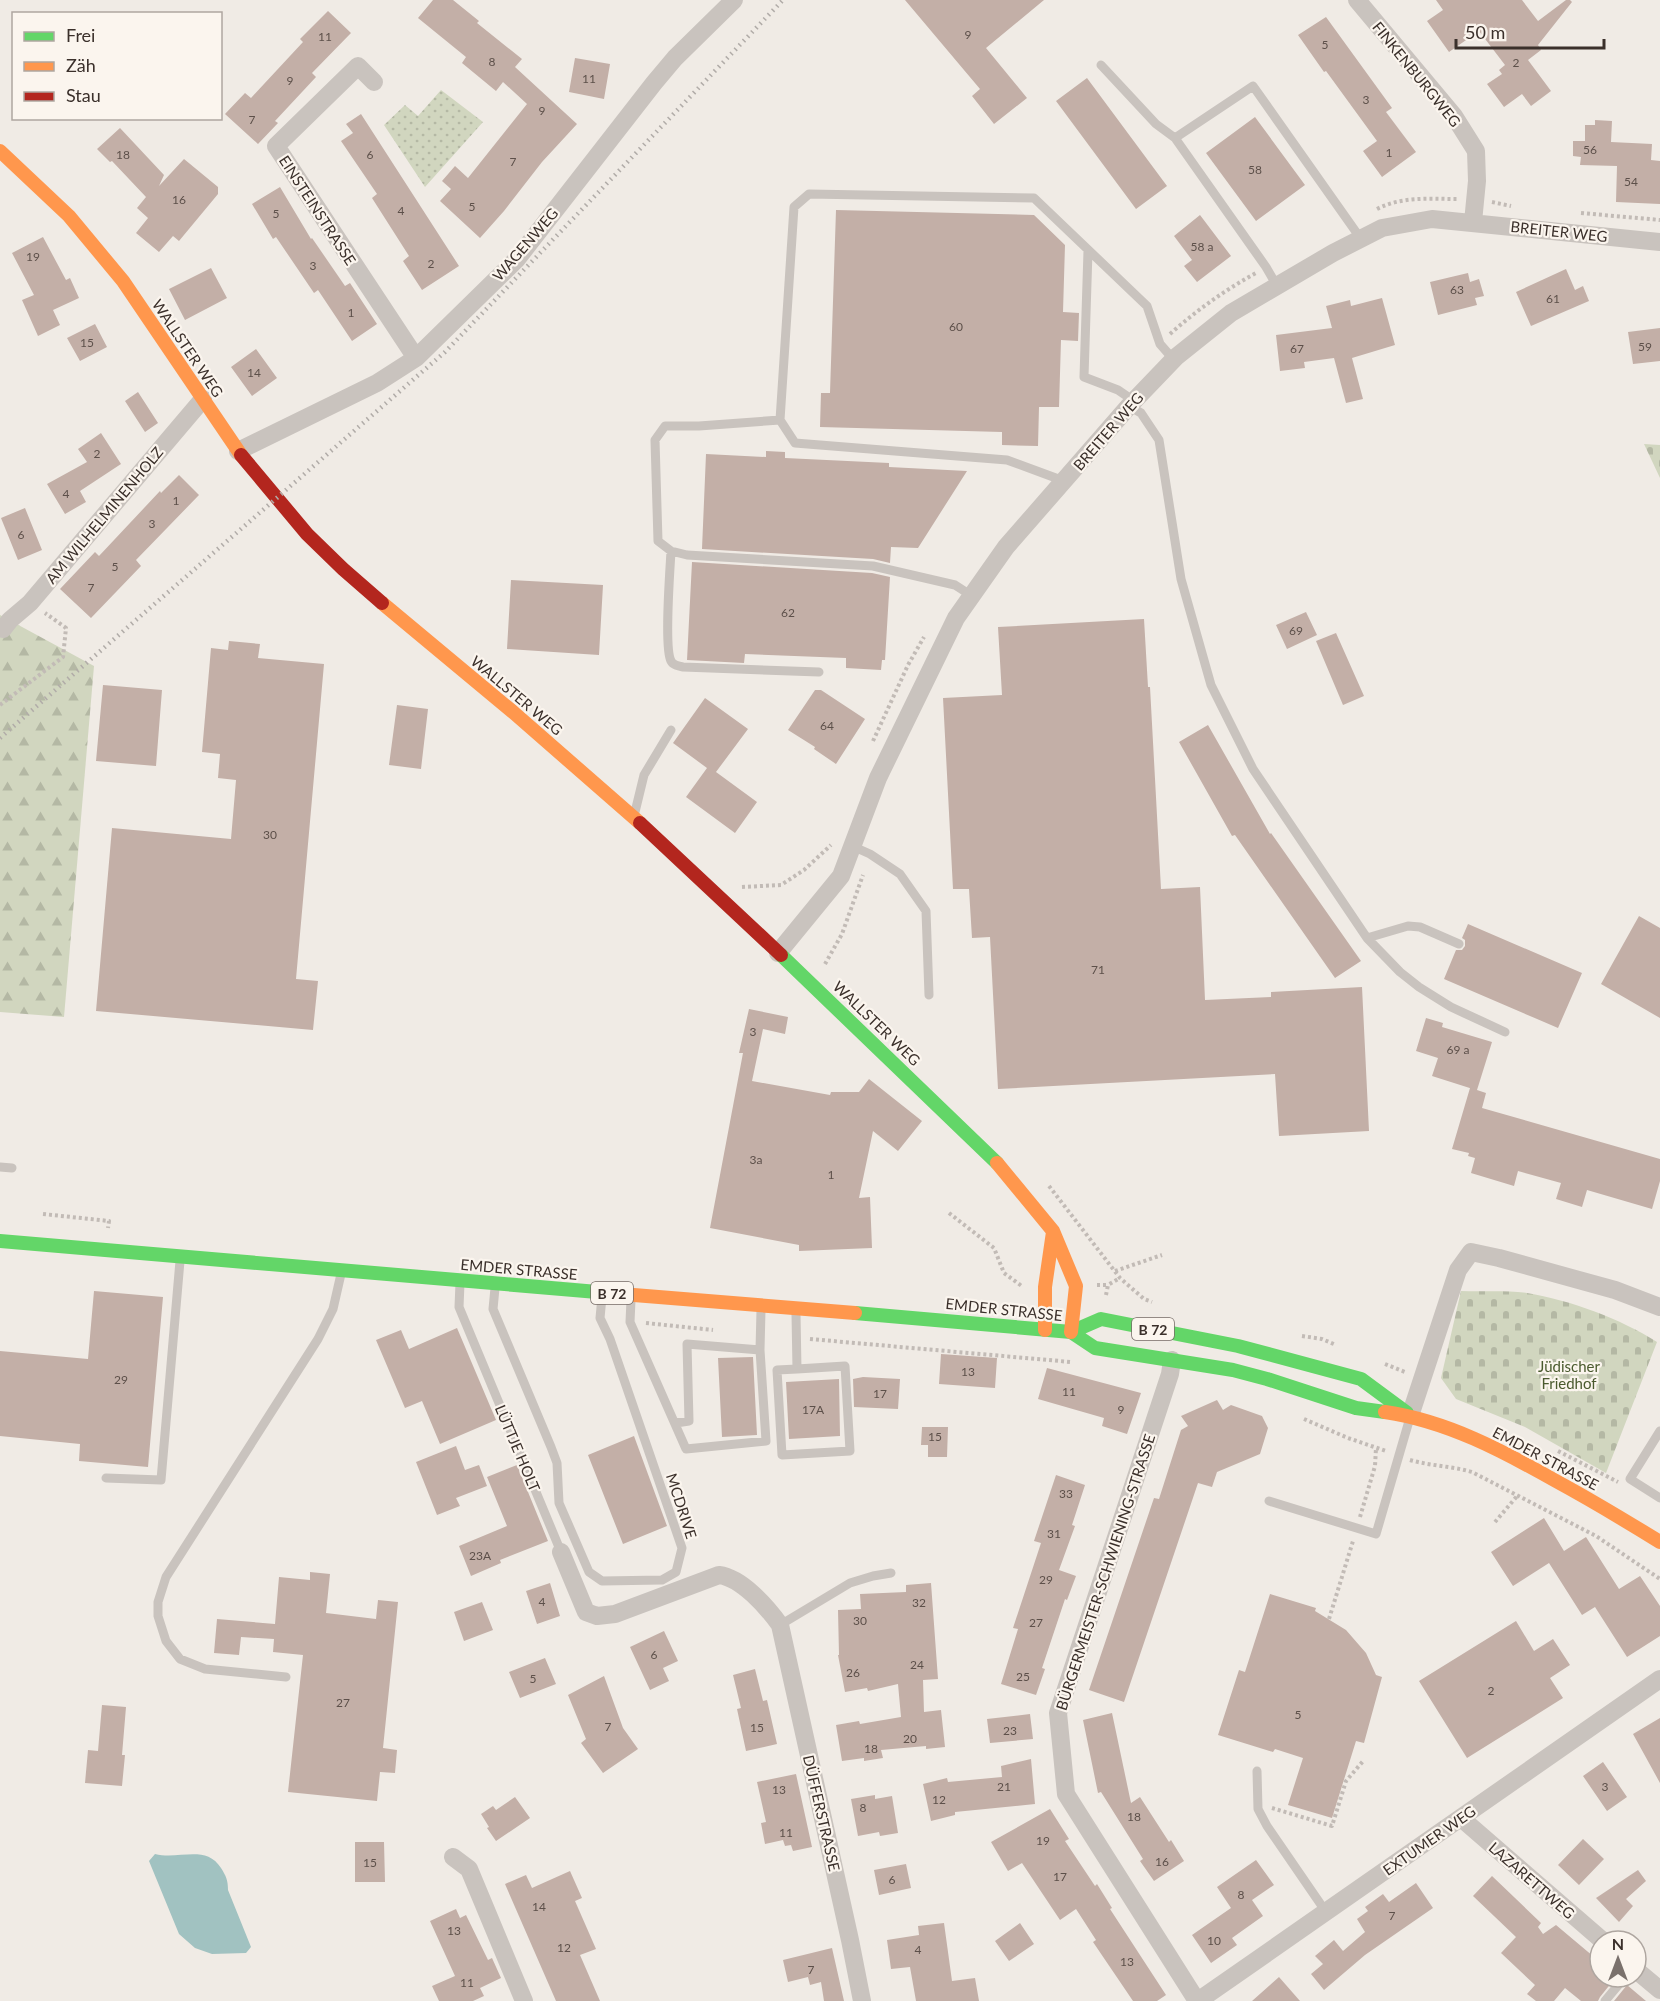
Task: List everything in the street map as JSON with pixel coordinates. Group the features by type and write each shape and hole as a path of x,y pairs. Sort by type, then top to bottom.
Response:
{"main road":[{"name":"WALLSTER WEG","path":"0,151 69,216 123,281 238,451 307,534 404,622 633,816 826,997 1004,1170 1053,1231 1076,1286 1071,1332"},
{"path":"1045,1330 1046,1287 1053,1231"},
{"name":"EMDER STRASSE","path":"0,1241 1071,1332 1101,1319 1238,1346 1361,1379 1410,1416"},
{"name":"EMDER STRASSE","path":"1071,1332 1095,1348 1233,1370 1356,1408 1410,1416 1456,1431 1514,1457 1658,1535"}],"street":[{"name":"WAGENWEG","path":"238,451 377,383 416,358 517,259 654,83 675,58 734,0"},
{"name":"FINKENBURGWEG","path":"1356,0 1454,116 1476,151 1473,222"},
{"name":"EINSTEINSTRASSE","path":"374,82 358,66 276,146 416,358"},
{"name":"BREITER WEG","path":"778,953 841,876 878,778 956,618 1006,547 1131,404 1174,360 1231,313 1382,228 1432,219 1660,242"},
{"name":"AM WILHELMINENHOLZ","path":"3,629 30,603 203,399"},
{"path":"1410,1416 1458,1270 1471,1252 1615,1290 1660,1307"},
{"name":"BÜRGERMEISTER-SCHWIENING-STRASSE","path":"1172,1360 1170,1374 1058,1713 1066,1794 1198,2001"},
{"name":"LÜTTJE HOLT","path":"561,1552 586,1612 597,1616 615,1614 719,1575 736,1581 761,1602 780,1625"},
{"name":"DÜFFERSTRASSE","path":"780,1625 848,1928 862,2001"},
{"name":"EXTUMER WEG","path":"1198,2001 1660,1679"},
{"name":"LAZARETTWEG","path":"1461,1818 1589,1929"},
{"path":"453,1857 469,1869 524,2001"},
{"path":"1648,1980 1660,1990"}],"lane":[{"path":"1101,65 1156,124 1175,138 1277,286"},
{"path":"1175,138 1253,86 1361,239"},
{"path":"1064,481 1007,460 795,443 780,420 794,207 809,194 1034,198 1147,306 1160,344 1174,360"},
{"path":"1088,251 1084,377 1118,390 1141,413 1159,440 1181,579 1211,685 1253,769 1367,938 1400,972 1419,987 1451,1007 1505,1032"},
{"path":"780,420 665,426 655,440 658,541 671,551 687,555 873,566 955,585 972,596"},
{"path":"671,551 668,641 671,660 675,665 819,672"},
{"path":"633,816 644,775 671,730"},
{"path":"852,846 870,854 900,874 926,911 929,995"},
{"path":"1367,938 1408,926 1420,927 1459,944"},
{"path":"0,1167 12,1168"},
{"path":"106,1478 161,1480 180,1256"},
{"path":"286,1677 205,1669 180,1659 166,1641 158,1616 158,1602 166,1577 318,1340 333,1309 342,1270"},
{"name":"LÜTTJE HOLT","path":"460,1281 459,1307 561,1552"},
{"name":"MCDRIVE","path":"495,1283 492,1309 557,1463 559,1503 589,1572 602,1581 662,1580 676,1572 682,1548 610,1339 600,1318 602,1292"},
{"path":"632,1295 630,1322 686,1449 766,1441 760,1350 761,1306"},
{"path":"796,1309 797,1369"},
{"path":"675,1423 689,1421 687,1344 760,1350"},
{"path":"845,1366 850,1451 782,1455 777,1370 797,1369 845,1366"},
{"path":"1269,1501 1376,1534 1410,1416"},
{"path":"1660,1431 1630,1479 1660,1498"},
{"path":"780,1625 850,1583 891,1573"},
{"path":"1257,1771 1258,1809 1267,1826 1326,1912"},
{"path":"1605,2001 1615,1989"}],"path":[{"path":"1350,223 1390,202 1423,198 1475,199 1518,207"},
{"path":"1577,213 1660,220"},
{"path":"1160,344 1192,314 1227,289 1266,267"},
{"path":"0,705 63,657 66,628 30,603"},
{"path":"872,742 908,665 929,627"},
{"path":"738,887 781,885 804,870 830,847 835,837"},
{"path":"825,963 842,934 870,854"},
{"path":"949,1213 994,1248 1004,1273 1023,1287 1046,1287"},
{"path":"1115,1271 1162,1255"},
{"path":"1076,1286 1108,1284"},
{"path":"1495,1522 1518,1495"},
{"path":"1257,1804 1332,1826 1346,1781 1364,1760"}],"green space":[{"path":"441,90 483,122 425,187 384,125 405,105 418,116"},
{"path":"1644,444 1660,445 1660,478"},
{"path":"0,615 94,666 64,1017 0,1012"},
{"name":"Jüdischer Friedhof","path":"1461,1291 1519,1292 1560,1300 1611,1318 1657,1342 1606,1473 1525,1427 1456,1399 1441,1378"}],"water":[{"path":"155,1854 200,1855 215,1861 228,1883 228,1890 251,1947 246,1953 212,1954 195,1948 179,1934 149,1861"}],"building":[{"path":"433,0 453,0 479,21 477,23 522,59 515,67 577,124 542,162 480,238 440,201 451,189 442,181 455,166 468,178 527,104 503,82 496,91 462,63 466,57 418,18"},
{"path":"905,0 1044,0 986,48 1027,98 994,124 972,96 980,89"},
{"path":"1436,0 1522,0 1538,21 1566,0 1570,0 1572,2 1538,45 1541,50 1528,60 1551,91 1531,106 1522,94 1504,107 1487,84 1502,74 1499,70 1505,65 1479,31 1449,52 1427,21 1443,10"},
{"path":"328,11 351,33 312,73 316,77 275,121 278,123 258,144 225,114 245,93 251,98 303,42 300,39"},
{"path":"1326,17 1392,108 1386,112 1416,152 1382,177 1363,151 1377,141 1298,35"},
{"path":"575,58 610,64 604,99 569,92"},
{"path":"1087,78 1167,186 1136,209 1056,101"},
{"path":"361,114 459,266 422,290 403,261 409,256 372,198 377,194 341,141 353,133 346,124"},
{"path":"1255,117 1305,185 1256,221 1206,153"},
{"path":"1595,120 1612,121 1611,142 1652,144 1651,160 1660,161 1660,204 1616,202 1617,166 1580,165 1581,157 1573,156 1573,141 1585,141 1585,125 1595,125"},
{"path":"120,128 164,175 159,186 184,159 218,187 218,194 179,241 173,236 159,252 136,233 148,218 137,208 146,197 112,161 110,162 97,149"},
{"path":"280,187 311,239 345,286 350,283 377,324 352,341 318,290 314,293 276,237 273,239 252,204"},
{"path":"836,210 1034,215 1065,245 1063,312 1079,313 1078,341 1061,340 1059,407 1039,407 1038,446 1002,445 1002,432 820,427 821,393 830,393"},
{"path":"1200,215 1231,256 1197,282 1184,266 1192,260 1174,236"},
{"path":"43,237 66,280 70,278 79,298 53,310 60,325 38,336 22,300 34,295 12,253"},
{"path":"211,268 227,298 185,320 169,289"},
{"path":"1566,269 1575,290 1583,286 1589,301 1531,326 1516,292"},
{"path":"1468,273 1470,282 1479,279 1484,296 1475,298 1477,305 1438,315 1430,282"},
{"path":"1382,298 1395,345 1352,358 1363,399 1346,403 1334,358 1304,362 1305,368 1280,371 1276,335 1332,328 1326,306 1350,300 1351,306"},
{"path":"95,324 107,347 80,361 67,338"},
{"path":"1660,328 1660,361 1633,364 1628,332"},
{"path":"256,349 277,378 252,396 231,367"},
{"path":"138,392 158,423 145,432 125,401"},
{"path":"101,433 121,464 80,491 86,502 65,514 47,484 87,462 78,449"},
{"path":"766,451 785,452 785,458 889,463 889,467 967,471 918,548 891,547 890,563 873,559 702,549 706,454 766,457"},
{"path":"179,475 199,495 136,560 141,566 91,618 60,589 95,552 99,556 160,491 161,493"},
{"path":"25,508 42,550 18,560 1,518"},
{"path":"692,562 872,573 890,577 885,660 882,660 881,670 846,668 846,658 745,654 744,663 687,660"},
{"path":"511,580 603,585 599,655 507,649"},
{"path":"1306,612 1317,635 1287,649 1276,625"},
{"path":"1144,619 1161,889 1200,887 1205,1000 1271,997 1271,992 1362,987 1369,1131 1279,1136 1275,1074 998,1089 990,937 972,938 969,889 953,889 943,698 1002,695 998,627"},
{"path":"1336,633 1364,696 1343,705 1316,641"},
{"path":"229,641 260,644 258,658 324,664 296,979 318,981 313,1030 96,1011 112,828 231,839 236,780 218,778 220,754 202,752 211,648 228,650"},
{"path":"103,685 162,690 156,766 96,761"},
{"path":"815,690 821,690 865,719 836,764 788,730"},
{"path":"705,698 748,729 716,772 757,802 735,833 686,797 707,768 673,743"},
{"path":"397,705 428,709 421,769 389,765"},
{"path":"1208,725 1270,834 1361,961 1335,978 1235,835 1232,836 1179,742"},
{"path":"1639,916 1660,928 1660,1018 1601,984"},
{"path":"1468,924 1582,973 1558,1028 1444,979 1456,950 1462,950 1465,946 1465,940 1462,938"},
{"path":"749,1009 788,1017 785,1034 763,1029 752,1081 830,1095 831,1092 859,1092 869,1079 922,1121 898,1151 873,1131 859,1198 870,1197 872,1248 799,1251 799,1245 710,1228 743,1053 739,1053"},
{"path":"1426,1018 1443,1023 1442,1027 1492,1042 1477,1090 1486,1093 1482,1108 1660,1159 1660,1181 1652,1209 1587,1190 1582,1207 1556,1199 1561,1183 1518,1171 1514,1186 1471,1173 1475,1158 1468,1156 1469,1153 1452,1149 1470,1088 1432,1076 1438,1058 1416,1051"},
{"path":"94,1291 163,1297 148,1467 79,1461 80,1444 0,1436 0,1351 88,1359"},
{"path":"457,1328 496,1420 440,1444 422,1401 405,1408 376,1340 401,1330 409,1349"},
{"path":"941,1354 997,1358 995,1388 939,1384"},
{"path":"753,1357 757,1435 722,1437 718,1358"},
{"path":"1047,1368 1141,1393 1127,1434 1102,1426 1104,1418 1038,1399"},
{"path":"863,1377 900,1379 898,1409 854,1407 853,1379"},
{"path":"839,1379 840,1436 789,1439 786,1382"},
{"path":"1217,1400 1223,1410 1231,1405 1262,1416 1268,1428 1260,1454 1217,1472 1212,1487 1198,1483 1124,1702 1089,1690 1154,1498 1159,1499 1181,1430 1188,1426 1181,1416"},
{"path":"922,1427 948,1427 947,1457 928,1457 928,1445 921,1445"},
{"path":"634,1436 667,1526 623,1544 588,1455"},
{"path":"456,1446 465,1470 479,1465 487,1486 456,1498 460,1506 437,1515 416,1462"},
{"path":"517,1465 548,1541 500,1560 501,1563 471,1576 459,1546 507,1526 487,1477"},
{"path":"1056,1475 1085,1485 1072,1525 1075,1526 1059,1570 1076,1576 1067,1600 1065,1599 1042,1668 1045,1669 1036,1695 1001,1684 1018,1629 1013,1628 1041,1543 1034,1541"},
{"path":"1544,1518 1564,1551 1586,1537 1619,1589 1640,1576 1660,1606 1660,1636 1627,1657 1595,1607 1582,1615 1549,1563 1513,1586 1491,1552"},
{"path":"310,1572 330,1574 326,1613 376,1619 378,1600 398,1602 383,1748 397,1750 395,1773 380,1772 377,1801 288,1792 303,1655 273,1652 274,1639 241,1637 239,1655 214,1653 217,1619 275,1624 279,1577 310,1580"},
{"path":"550,1583 560,1616 537,1624 526,1591"},
{"path":"931,1583 938,1679 923,1680 924,1712 941,1710 945,1747 926,1749 926,1746 881,1750 883,1758 842,1761 836,1725 859,1721 860,1724 901,1717 898,1684 868,1691 867,1688 845,1692 838,1655 838,1610 861,1609 860,1594 906,1592 906,1585"},
{"path":"1270,1594 1316,1608 1315,1611 1346,1630 1366,1653 1376,1675 1382,1677 1364,1743 1356,1741 1332,1818 1288,1805 1303,1758 1275,1749 1273,1752 1218,1735 1239,1670 1245,1672"},
{"path":"482,1602 493,1630 464,1641 454,1612"},
{"path":"1516,1621 1534,1651 1553,1639 1570,1665 1550,1678 1563,1698 1467,1758 1419,1681"},
{"path":"664,1631 678,1661 663,1668 669,1681 650,1690 630,1647"},
{"path":"545,1658 556,1684 520,1698 509,1672"},
{"path":"755,1669 763,1701 767,1700 777,1744 746,1751 737,1709 741,1708 733,1675"},
{"path":"604,1676 623,1728 638,1749 603,1773 581,1743 586,1739 568,1695"},
{"path":"102,1705 126,1707 122,1786 85,1783 88,1750 98,1751"},
{"path":"1112,1713 1131,1803 1140,1797 1184,1861 1154,1881 1140,1861 1143,1859 1101,1792 1098,1793 1083,1720"},
{"path":"1030,1714 1033,1739 990,1743 987,1719"},
{"path":"1660,1718 1660,1783 1633,1734"},
{"path":"1031,1759 1035,1804 955,1812 955,1815 931,1821 923,1784 947,1778 948,1782 1002,1777 1001,1766"},
{"path":"1603,1762 1627,1797 1607,1811 1583,1776"},
{"path":"796,1774 812,1847 793,1851 791,1845 785,1846 783,1840 765,1844 761,1823 766,1822 757,1782"},
{"path":"875,1795 875,1799 892,1796 898,1833 880,1836 879,1832 858,1836 851,1799"},
{"path":"515,1797 530,1818 496,1841 481,1814 493,1806 496,1810"},
{"path":"1050,1809 1069,1839 1065,1841 1095,1886 1097,1884 1112,1908 1110,1909 1166,1995 1157,2001 1133,2001 1093,1942 1096,1940 1076,1909 1060,1920 1022,1863 1008,1871 991,1842"},
{"path":"1583,1839 1604,1859 1579,1885 1558,1865"},
{"path":"355,1842 384,1842 385,1882 355,1882"},
{"path":"1256,1860 1274,1885 1252,1900 1263,1916 1232,1938 1237,1945 1211,1963 1192,1935 1231,1908 1217,1887"},
{"path":"906,1864 911,1888 879,1895 874,1870"},
{"path":"1638,1870 1646,1881 1626,1899 1633,1906 1619,1922 1596,1898"},
{"path":"570,1871 582,1898 575,1901 596,1949 580,1955 600,2001 556,2001 505,1884 526,1875 532,1888"},
{"path":"1492,1876 1541,1923 1538,1927 1543,1934 1556,1925 1588,1952 1588,1989 1606,1989 1598,2001 1581,2001 1565,1988 1554,2001 1536,2001 1527,1994 1535,1985 1501,1953 1516,1937 1473,1896"},
{"path":"1416,1883 1433,1908 1365,1955 1324,1990 1311,1974 1323,1964 1315,1956 1334,1940 1343,1951 1365,1932 1357,1919 1368,1911 1365,1907 1383,1894 1389,1902"},
{"path":"456,1909 460,1918 466,1915 488,1960 492,1958 501,1978 480,1988 484,1996 473,2001 439,2001 432,1986 455,1976 430,1921"},
{"path":"944,1923 952,1981 975,1978 979,2001 916,2001 910,1967 891,1969 887,1940 919,1935 918,1926"},
{"path":"1020,1923 1034,1944 1009,1961 995,1941"},
{"path":"832,1948 844,2001 824,2001 821,1982 810,1985 808,1977 788,1982 783,1960"},
{"path":"1279,1977 1300,2001 1252,2001"},
{"path":"1624,1989 1632,1989 1646,2001 1614,2001"}],"railway":[{"path":"0,738 445,352 783,0"}],"traffic: fast":[{"path":"781,955 997,1163"},
{"path":"0,1241 609,1293"},
{"path":"855,1313 1071,1332 1095,1348 1233,1370 1356,1408 1385,1412"},
{"path":"1071,1332 1101,1319 1238,1346 1361,1379 1407,1413"}],"traffic: slow":[{"path":"0,151 69,216 123,281 241,455"},
{"path":"382,603 513,712 640,823"},
{"path":"997,1163 1053,1231 1076,1286 1071,1332"},
{"path":"1045,1330 1045,1287 1053,1232"},
{"path":"609,1293 855,1313"},
{"path":"1385,1412 1430,1422 1495,1448 1660,1542"}],"traffic: jam":[{"path":"241,455 307,534 382,603"},
{"path":"640,823 781,955"}]}
